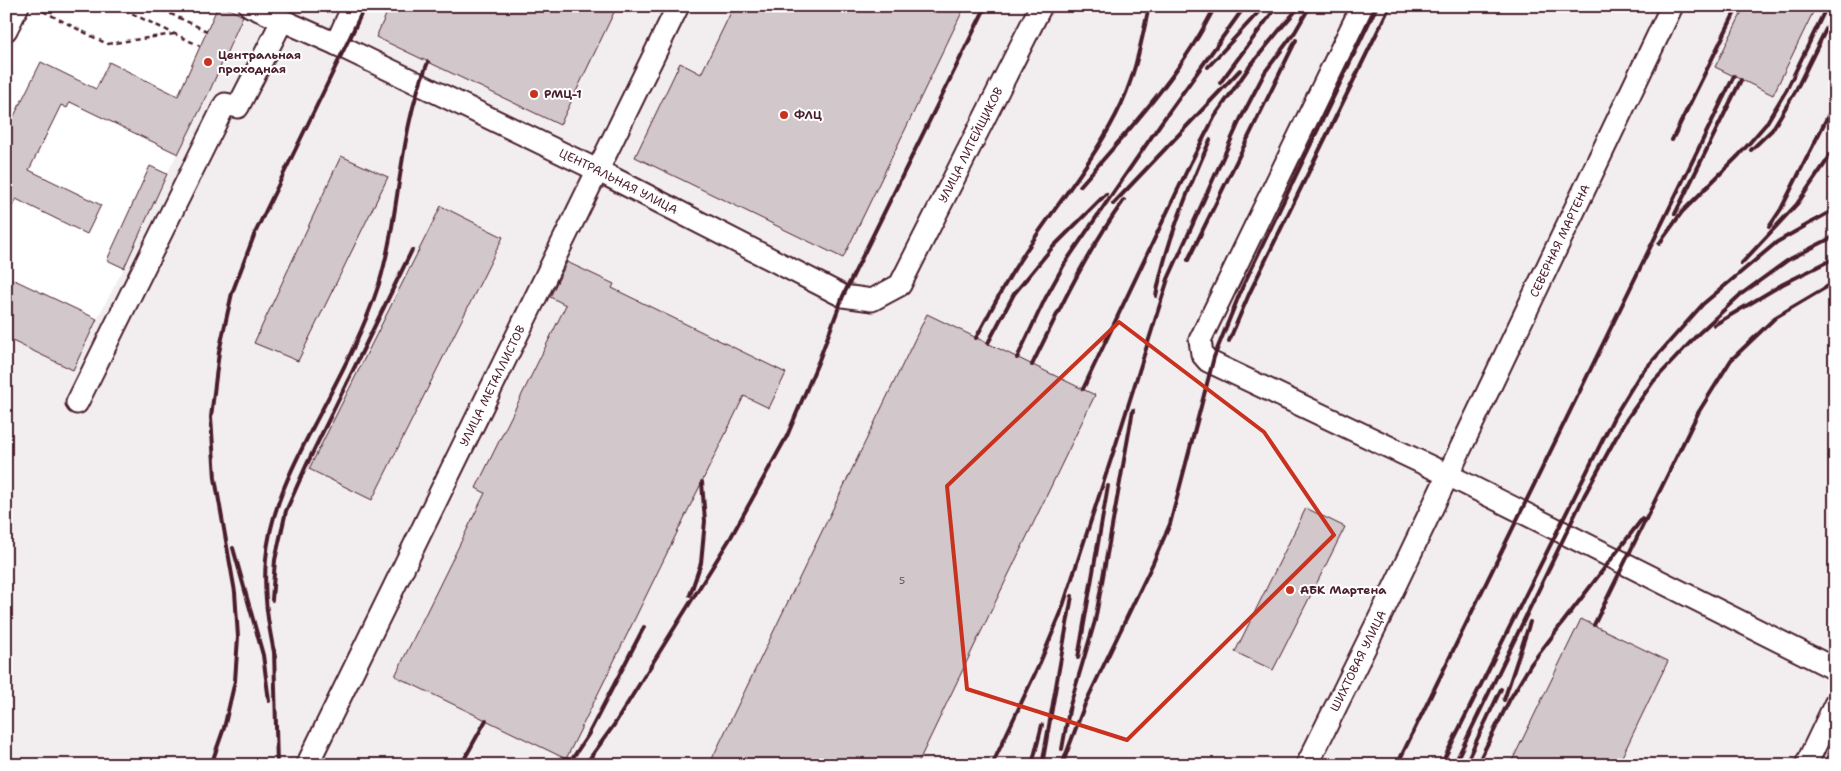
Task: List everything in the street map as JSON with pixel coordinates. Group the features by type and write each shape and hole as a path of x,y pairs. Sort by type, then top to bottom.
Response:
{"street":[{"path":"6,30 18,6"},
{"name":"ЦЕНТРАЛЬНАЯ УЛИЦА","path":"250,6 336,44 597,170 843,296 872,300 900,285"},
{"path":"336,44 354,6"},
{"name":"УЛИЦА МЕТАЛЛИСТОВ","path":"307,765 678,6"},
{"name":"УЛИЦА ЛИТЕЙЩИКОВ","path":"900,285 1041,6"},
{"path":"1362,6 1200,340 1202,354 1208,361 1448,475 1835,669"},
{"name":"СЕВЕРНАЯ МАРТЕНА","path":"1448,475 1672,6"},
{"path":"77,403 225,104 238,107 282,21"},
{"name":"ШИХТОВАЯ УЛИЦА","path":"1307,765 1448,475"},
{"path":"1806,765 1835,704"}],"path":[{"path":"33,6 107,44 174,34"},
{"path":"116,6 200,46"},
{"path":"154,6 207,31"}],"highlighted area":[{"path":"1119,322 1264,432 1334,535 1127,740 967,689 947,486"}],"shaded area":[{"path":"250,6 1835,6 1835,765 6,765 6,338 73,369 124,268 167,174"}],"building":[{"path":"218,6 223,6 243,16 210,90 178,154 70,102 67,108 61,105 29,170 101,205 87,234 16,199 6,219 6,132 41,62 96,89 109,62 178,96"},
{"name":"РМЦ-1","path":"390,6 617,6 560,125 376,37"},
{"name":"ФЛЦ","path":"734,6 965,6 843,258 635,157 680,63 701,74"},
{"path":"1745,6 1816,6 1773,95 1715,67"},
{"path":"341,156 388,177 298,361 254,343"},
{"path":"150,166 167,174 124,268 107,260"},
{"path":"441,206 503,237 372,500 309,469"},
{"path":"567,262 614,284 612,288 786,373 769,408 744,396 566,759 395,676 485,493 476,488 566,305 550,297"},
{"path":"6,276 97,319 73,370 6,338"},
{"path":"927,314 1095,395 917,765 709,765"},
{"name":"АБК Мартена","path":"1306,508 1345,527 1273,670 1235,652"},
{"path":"1581,619 1668,661 1618,765 1510,765"}],"railway":[{"path":"211,765 224,728 235,681 238,637 235,592 215,478 211,417 219,352 232,293 255,233 365,6"},
{"path":"585,765 614,725 731,537 787,436 843,296 986,6"},
{"path":"976,338 1018,263 1087,163 1116,115 1132,76 1149,6"},
{"path":"1080,186 1154,100 1187,54 1215,6"},
{"path":"1017,358 1045,299 1065,263 1161,123 1245,6"},
{"path":"1208,67 1264,6"},
{"path":"1220,83 1277,6"},
{"path":"1282,27 1300,6"},
{"path":"992,765 1039,665 1060,615 1168,279 1240,120 1265,72 1295,32 1310,6"},
{"path":"1062,765 1085,704 1170,524 1214,357 1242,288 1377,6"},
{"path":"1229,341 1250,292 1390,6"},
{"path":"1672,140 1738,6"},
{"path":"1659,244 1682,212 1739,155 1766,124 1787,89 1827,6"},
{"path":"1751,150 1772,130 1795,92 1835,11"},
{"path":"1083,389 1191,162 1215,116 1250,66 1286,22"},
{"path":"1188,260 1296,40"},
{"path":"275,657 268,620 265,584 268,541 272,524 290,473 349,356 373,302 392,228 411,116 428,62"},
{"path":"1113,204 1240,70"},
{"path":"1397,765 1734,76"},
{"path":"1675,214 1741,80"},
{"path":"1769,227 1781,209 1835,102"},
{"path":"1156,296 1172,237 1186,197 1210,140"},
{"path":"1741,264 1797,204 1835,149"},
{"path":"988,343 1014,294 1051,249 1106,194"},
{"path":"1032,365 1086,260 1124,200"},
{"path":"1441,765 1614,417 1639,376 1703,304 1777,242 1835,209"},
{"path":"1454,765 1584,496 1624,423 1653,382 1697,335 1740,295 1788,260 1835,236"},
{"path":"272,600 275,560 286,511 306,466 412,250"},
{"path":"1714,325 1783,284 1835,258"},
{"path":"1594,625 1698,413 1731,360 1776,317 1835,282"},
{"path":"1068,712 1095,621 1133,410"},
{"path":"690,595 701,563 705,521 702,482"},
{"path":"1078,658 1108,486"},
{"path":"1477,765 1510,699 1531,664 1642,519"},
{"path":"233,548 263,655 269,701"},
{"path":"1042,765 1072,596"},
{"path":"1504,700 1530,622"},
{"path":"568,765 588,735 644,627"},
{"path":"274,650 277,765"},
{"path":"1465,765 1501,689"},
{"path":"1062,749 1070,705"},
{"path":"461,765 486,720"},
{"path":"1032,765 1042,725"}],"place":[{"name":"Центральная проходная","path":"208,62"},
{"name":"РМЦ-1","path":"534,94"},
{"name":"ФЛЦ","path":"784,115"},
{"name":"АБК Мартена","path":"1290,590"}]}
